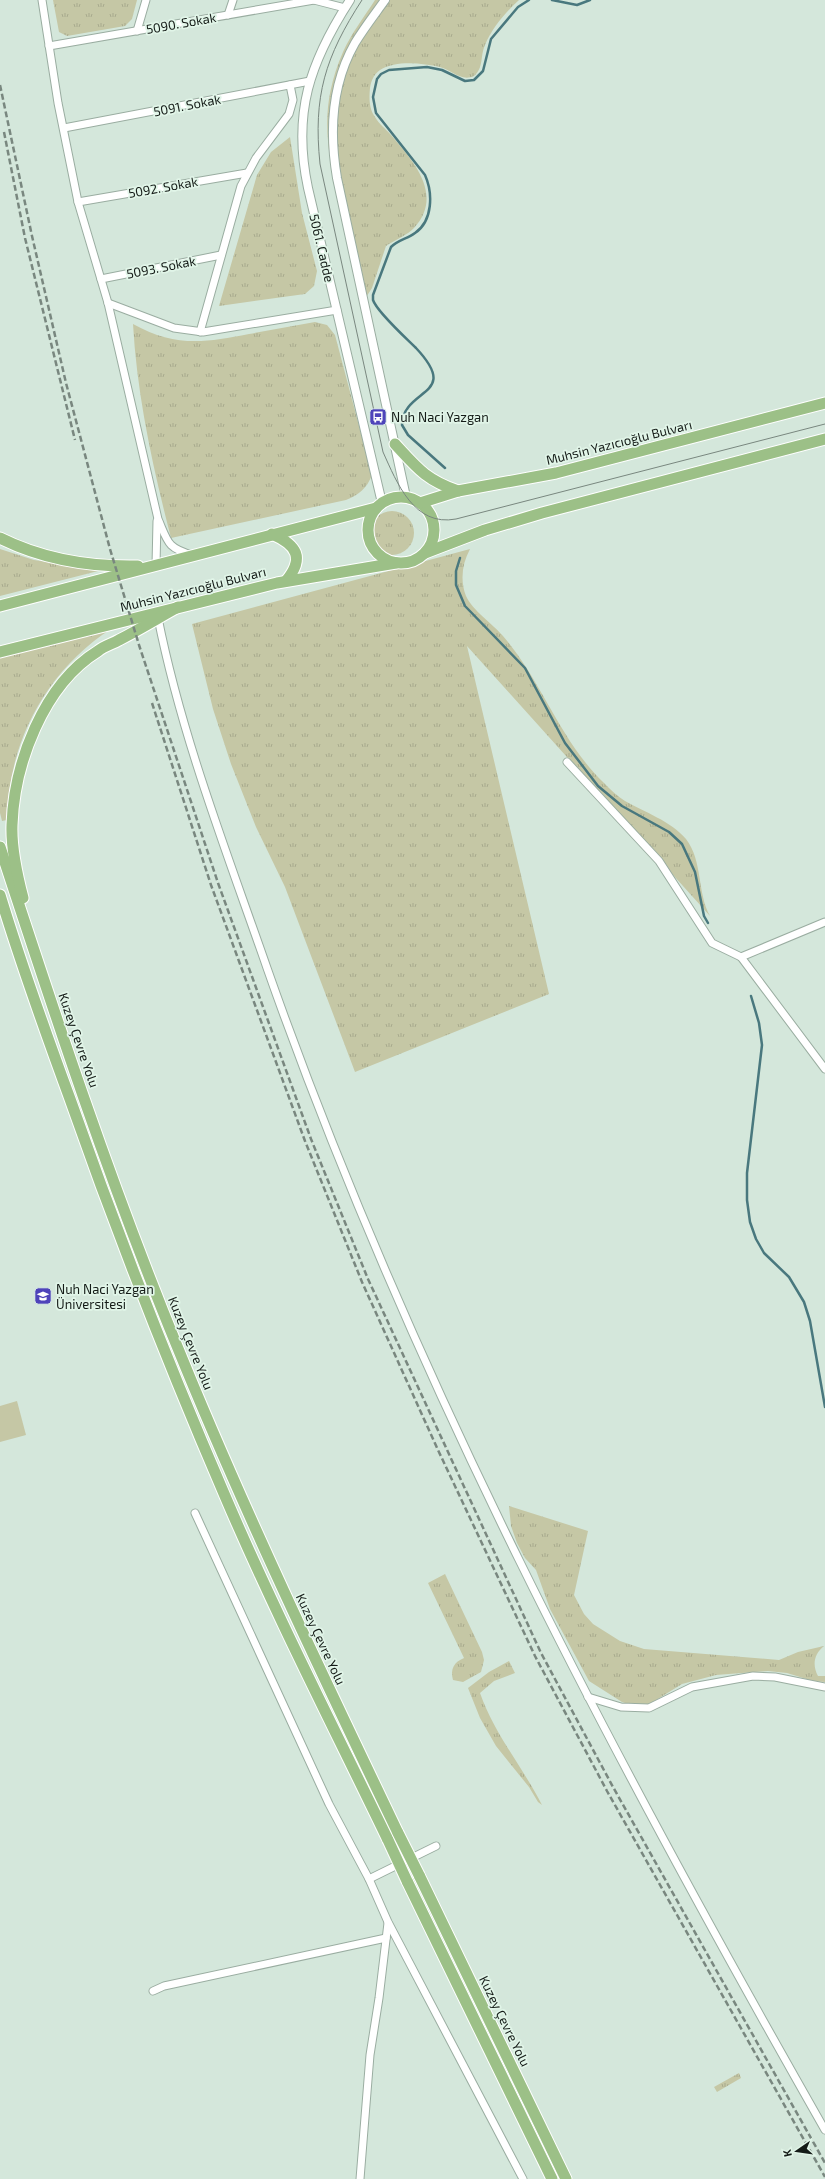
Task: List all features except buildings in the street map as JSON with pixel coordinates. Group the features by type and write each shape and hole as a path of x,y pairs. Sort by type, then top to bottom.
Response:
{"highway":[{"name":"Muhsin Yazıcıoğlu Bulvarı","path":"420,503 458,491 556,473 825,403"},
{"path":"379,506 370,519 369,538 378,555 396,563 414,561 425,553 485,530 542,513 825,439"},
{"path":"395,444 425,475 438,484 458,491"},
{"path":"1,606 379,506 394,498 406,497 420,503 430,514 434,530 432,542 425,553"},
{"path":"272,534 290,543 296,554 296,566 286,581"},
{"path":"0,538 31,552 53,558 102,565 156,565"},
{"name":"Muhsin Yazıcıoğlu Bulvarı","path":"0,652 286,581 396,563"},
{"path":"60,1029 22,893 15,858 12,827 14,797 20,772 34,729 44,710 68,678 98,651 178,607"},
{"path":"0,642 8,647 18,648"},
{"name":"Kuzey Çevre Yolu","path":"0,847 60,1029 123,1207 177,1346 209,1423 298,1624 566,2179"},
{"name":"Kuzey Çevre Yolu","path":"0,895 37,1007 97,1175 179,1387 226,1498 286,1629 552,2179"}],"street":[{"path":"42,0 78,202 108,303 158,519 169,542 176,550 192,556"},
{"path":"136,31 146,0"},
{"path":"228,15 233,0"},
{"name":"5090. Sokak","path":"49,46 314,0 345,8"},
{"name":"5061. Cadde","path":"350,0 325,40 310,81 302,122 303,162 337,310 379,506"},
{"path":"385,0 356,42 346,62 335,98 332,134 337,178 406,497"},
{"name":"5091. Sokak","path":"64,128 310,81"},
{"path":"200,332 238,195 247,173 289,114 293,100 290,85"},
{"name":"5092. Sokak","path":"78,202 247,173"},
{"name":"5093. Sokak","path":"101,279 221,255"},
{"path":"108,303 174,328 200,332 337,310"},
{"path":"156,565 158,519"},
{"path":"158,618 174,691 222,841 293,1041 337,1155 383,1267 451,1421 525,1575 657,1829 825,2130"},
{"path":"567,762 659,861 712,943 741,957 825,1069"},
{"path":"741,957 825,922"},
{"path":"195,1513 329,1804 369,1879 388,1922 523,2179"},
{"path":"588,1697 621,1707 649,1708 692,1687 753,1676 775,1677 825,1687"},
{"path":"369,1879 436,1846"},
{"path":"360,2179 370,2055 388,1922"},
{"path":"153,1991 164,1986 386,1938"}],"green space":[{"path":"53,0 137,0 132,19 125,26 67,36 59,32"},
{"path":"375,0 519,0 504,15 491,32 484,49 481,66 474,76 465,78 444,68 425,64 409,63 386,67 380,70 373,78 370,85 370,103 373,114 378,122 409,156 422,179 426,191 426,203 423,216 414,228 386,246 372,288 361,305 332,171 327,132 330,94 343,52"},
{"path":"290,137 302,213 317,271 314,286 305,294 219,306 257,175 271,152"},
{"path":"315,322 327,325 335,335 372,475 368,484 355,496 346,500 171,538 158,485 142,405 133,324 162,337 176,340 203,341"},
{"path":"392,511 404,515 410,521 414,533 410,545 404,551 392,555 380,551 374,545 370,533 374,521 380,515"},
{"path":"0,549 34,560 102,570 0,596"},
{"path":"470,549 465,560 463,572 464,590 469,601 478,612 499,631 517,654 575,749 606,785 625,801 673,827 686,839 695,857 703,897 710,916 467,646 549,994 355,1072 285,887 256,827 231,764 213,709 192,624"},
{"path":"111,629 88,646 67,666 35,711 23,737 15,764 9,791 7,820 2,821 0,813 0,656"},
{"path":"17,1401 26,1435 0,1442 0,1406"},
{"path":"509,1506 588,1531 574,1595 584,1614 593,1624 620,1641 644,1649 779,1660 798,1652 824,1646 816,1656 815,1668 818,1676 825,1676 825,1682 813,1681 787,1673 768,1671 716,1675 682,1684 648,1705 628,1704 622,1702 589,1681 550,1609 536,1570 525,1558 517,1543 511,1526"},
{"path":"445,1574 482,1652 484,1660 481,1672 463,1682 453,1680 452,1672 455,1664 464,1658 428,1583"},
{"path":"509,1661 515,1673 494,1681 480,1693 493,1723 542,1805 538,1802 529,1787 496,1746 480,1718 468,1688 489,1672"},
{"path":"739,2073 741,2078 717,2092 714,2087"}],"waterway":[{"path":"445,468 408,435 402,425 405,413 411,404 427,391 432,384 433,375 429,364 416,348 386,318 373,300 373,295 391,247 421,228 430,206 428,182 425,175 376,113 373,97 377,79 381,74 389,70 427,67 442,70 465,81 474,80 483,71 491,39 518,7 529,0"},
{"path":"552,0 577,5 590,0"},
{"path":"460,558 456,571 456,585 465,606 525,668 565,743 598,786 622,806 669,832 682,844 695,872 704,916 708,923"},
{"path":"751,996 759,1023 762,1045 747,1173 747,1200 750,1222 756,1239 764,1253 789,1277 804,1302 810,1321 825,1407"}],"tram line":[{"path":"362,0 339,40 324,78 318,118 320,164 383,452 401,489 418,509 429,516 441,520 456,519 825,424"}],"railway":[{"path":"0,85 32,236 66,383 110,549 139,645 218,883 311,1139 368,1279 541,1653 613,1787 825,2163"},
{"path":"4,132 25,238 75,440"},
{"path":"152,703 211,885 305,1141 362,1282 438,1450 535,1656 607,1791 825,2177"}],"place":[{"name":"Nuh Naci Yazgan","path":"378,417"},
{"name":"Nuh Naci Yazgan Üniversitesi","path":"43,1296"}]}
